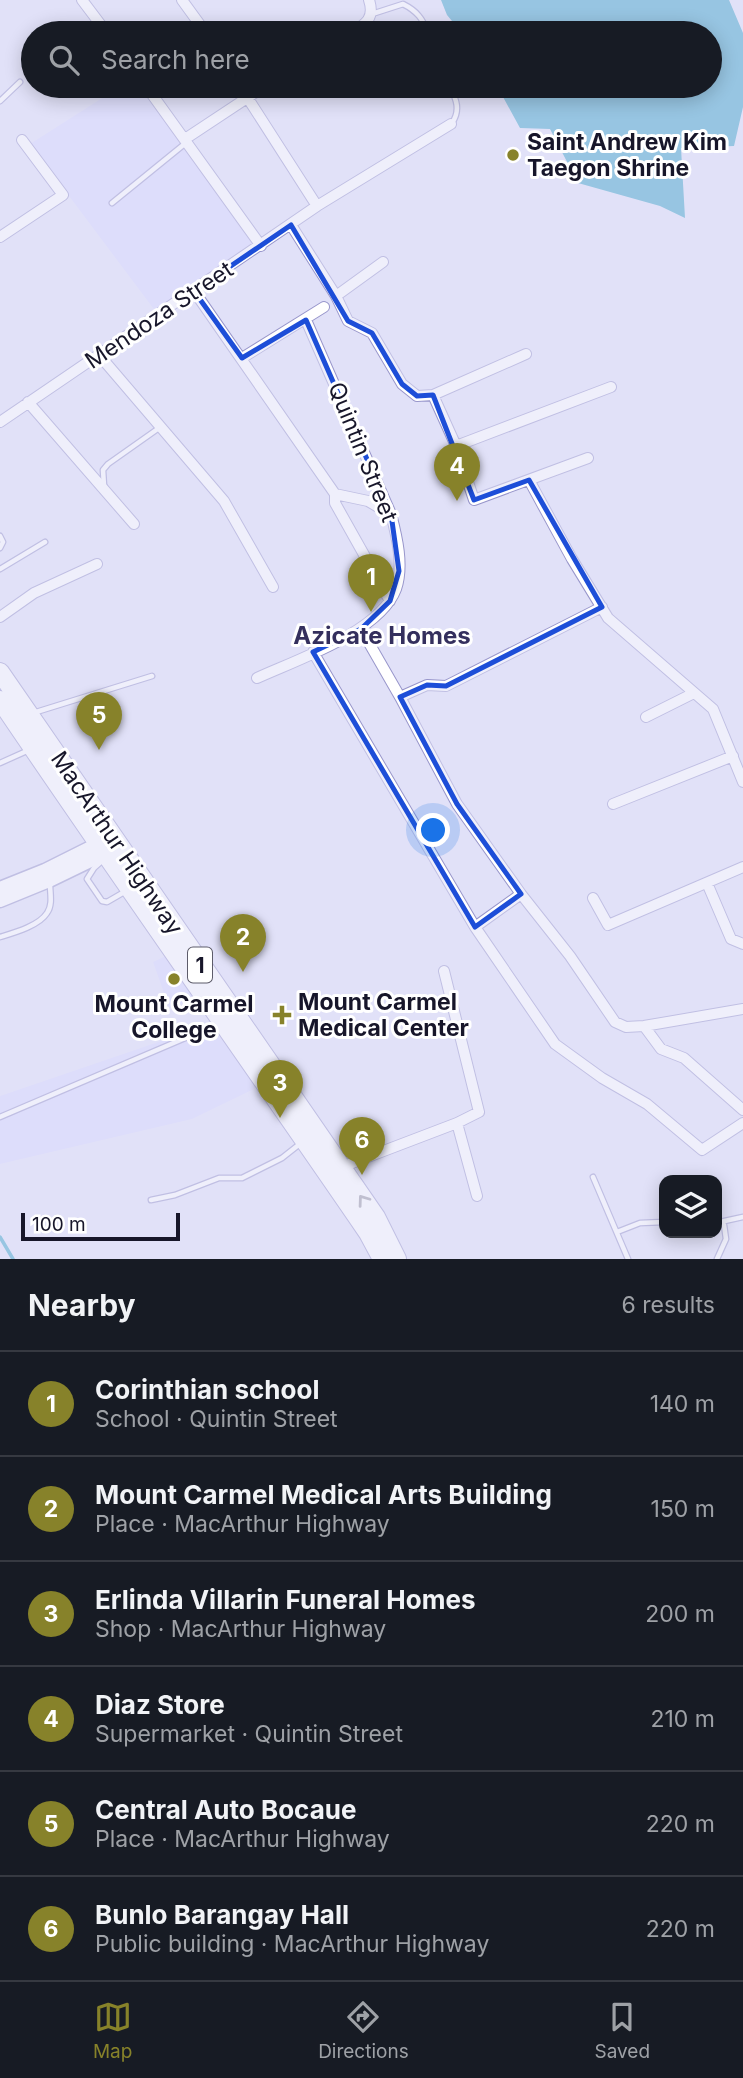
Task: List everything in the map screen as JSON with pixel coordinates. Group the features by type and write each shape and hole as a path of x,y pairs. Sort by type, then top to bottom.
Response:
{"highway":[{"name":"MacArthur Highway","path":"0,672 29,714 130,890 305,1141 376,1217 397,1259"},
{"name":"MacArthur Highway","path":"0,701 108,848 334,1172 382,1259"}],"street":[{"path":"82,0 98,21"},
{"path":"182,0 197,21"},
{"path":"369,0 372,14 369,21"},
{"path":"155,98 261,246"},
{"path":"186,140 244,98"},
{"path":"248,98 317,206"},
{"name":"Mendoza Street","path":"0,422 317,206 452,124"},
{"path":"0,237 63,195 22,140"},
{"path":"291,225 336,296 348,321 372,333 402,384 417,396 433,395 526,354"},
{"path":"336,296 383,262"},
{"path":"194,291 335,494 335,503 390,601 361,629 257,678"},
{"path":"242,358 324,307"},
{"name":"Quintin Street","path":"306,320 391,514 399,571 390,601"},
{"path":"100,356 224,501 273,587"},
{"path":"456,446 611,387"},
{"path":"433,395 456,446 474,500 588,458"},
{"path":"28,402 134,524"},
{"path":"529,480 608,618 713,709 743,782"},
{"path":"335,494 368,501 391,514"},
{"path":"0,617 34,593 97,564"},
{"path":"400,696 427,685 446,686 602,607"},
{"path":"361,629 457,804 615,1021 626,1027 644,1026 743,1009"},
{"path":"313,652 475,927 555,1044 602,1078 647,1104 702,1150 743,1123"},
{"path":"646,717 694,693"},
{"path":"613,804 733,756"},
{"path":"0,900 49,880 108,848"},
{"path":"0,890 108,848"},
{"path":"593,898 608,925 743,867"},
{"path":"707,883 731,939 743,944"},
{"path":"475,927 521,894"},
{"path":"334,1172 479,1112 444,971"},
{"path":"644,1026 661,1049 684,1058 743,1110"},
{"path":"457,1123 477,1196"}],"lane":[{"path":"372,14 403,4 413,9 421,21"},
{"path":"0,101 20,82"},
{"path":"452,124 458,111 455,98"},
{"path":"113,203 186,140"},
{"path":"104,489 103,470 108,464 159,427"},
{"path":"0,536 3,542 0,548"},
{"path":"0,569 45,542"},
{"path":"29,714 152,676"},
{"path":"0,763 33,749"},
{"path":"108,848 87,880 102,901 107,902 130,890"},
{"path":"0,937 38,921 47,914 51,901 49,880"},
{"path":"0,1117 223,1021"},
{"path":"151,1200 175,1195 219,1178 242,1178 282,1158 305,1141"},
{"path":"593,1177 628,1259"},
{"path":"722,1221 743,1217"},
{"path":"617,1232 640,1223 659,1222"},
{"path":"717,1259 726,1238 722,1224"}],"highlighted area":[{"path":"291,225 348,321 372,333 402,384 417,396 433,395 474,500 529,480 602,607 446,686 427,685 400,697 457,804 521,894 475,927 313,652 361,629 390,601 399,571 391,514 306,320 242,358 194,291"}],"shaded area":[{"path":"441,0 729,0 743,33 743,107 734,146 681,148 685,218 660,206 578,183 550,129 520,128 504,98 722,98 722,21 452,21"},
{"path":"102,98 149,98 255,242 156,312 30,144"},
{"name":"Mount Carmel College","path":"172,953 201,997 169,1007 153,962"},
{"path":"217,1022 258,1087 192,1119 0,1164 0,1096"}],"waterway":[{"path":"0,1237 13,1259"}],"place":[{"name":"Saint Andrew Kim Taegon Shrine","path":"513,155"},
{"name":"Diaz Store","path":"457,501"},
{"name":"Corinthian school","path":"371,612"},
{"name":"Central Auto Bocaue","path":"99,750"},
{"name":"Mount Carmel Medical Arts Building","path":"243,972"},
{"name":"Mount Carmel College","path":"174,979"},
{"name":"Mount Carmel Medical Center","path":"282,1015"},
{"name":"Erlinda Villarin Funeral Homes","path":"280,1118"},
{"name":"Bunlo Barangay Hall","path":"362,1175"}],"district":[{"name":"Azicate Homes","path":"382,635"}]}
